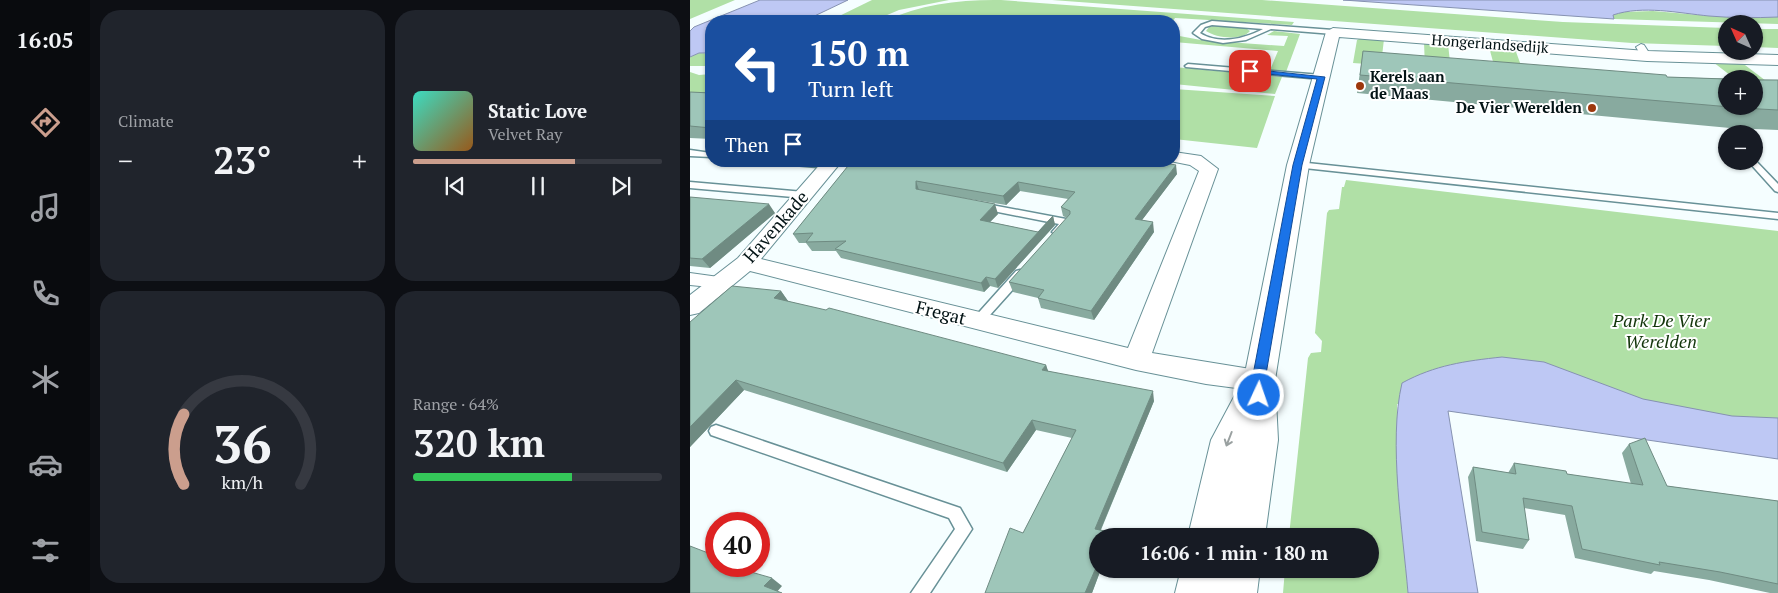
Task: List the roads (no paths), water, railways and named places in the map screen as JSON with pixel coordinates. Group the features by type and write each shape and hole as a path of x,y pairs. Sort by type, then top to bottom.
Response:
{"street":[{"name":"Hongerlandsedijk","path":"1332,32 1645,54 1778,60"},
{"path":"1246,528 1261,440 1259,380 1298,165 1332,32"},
{"path":"1136,360 1209,169 1195,160 1180,158"},
{"name":"Havenkade","path":"690,307 746,263 828,167"},
{"name":"Fregat","path":"746,263 977,322 1136,360 1206,374 1259,380"},
{"path":"690,279 720,282"},
{"path":"1210,528 1228,440 1259,380"},
{"path":"1196,593 1199,578"},
{"path":"1236,593 1238,578"}],"lane":[{"path":"1270,27 1252,37 1238,40 1220,40 1200,37 1196,34 1203,26 1212,23 1270,27 1332,32"},
{"path":"1188,66 1321,77"},
{"path":"690,153 705,154"},
{"path":"1298,165 1778,216"},
{"path":"1760,170 1778,189"},
{"path":"690,185 804,195"},
{"path":"970,204 1066,222 1047,244"},
{"path":"977,322 1028,265"},
{"path":"716,432 954,513 964,529 920,593"}],"water":[{"path":"760,0 848,0 817,15 723,15"},
{"path":"1343,0 1778,0 1778,17 1763,18 1763,15 1718,15 1718,17 1648,10 1624,12 1613,15 1614,19"},
{"path":"705,22 705,53 699,53 690,57 690,31 694,27"},
{"path":"1502,357 1544,362 1643,399 1732,416 1778,418 1778,459 1448,411 1478,593 1408,593 1396,459 1398,406 1402,383 1438,368 1475,360"}],"place":[{"name":"Kerels aan de Maas","path":"1360,86"},
{"name":"De Vier Werelden","path":"1592,108"}],"park label":[{"name":"Park De Vier Werelden","path":"1661,331"}]}
